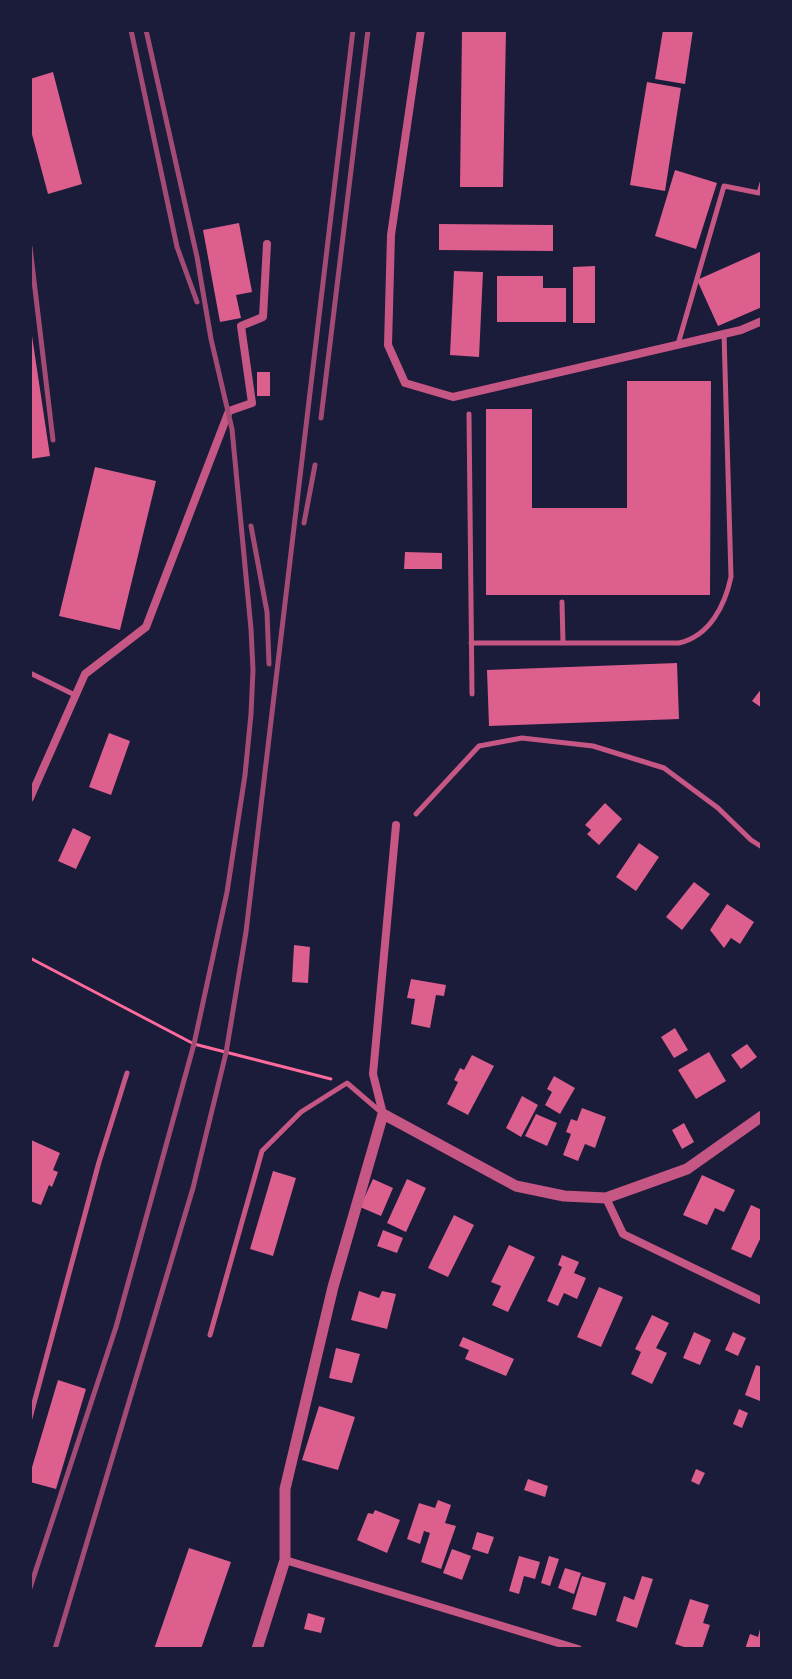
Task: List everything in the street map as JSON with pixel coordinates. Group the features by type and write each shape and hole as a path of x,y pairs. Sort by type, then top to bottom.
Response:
{"street":[{"path":"421,30 391,235 388,345 405,383 453,397 741,330 762,321"},
{"path":"30,798 85,674 146,627 229,411 252,403 241,326 263,317 267,244"},
{"path":"257,1649 285,1560 285,1489 333,1287 383,1114 373,1074 396,825"},
{"path":"383,1114 516,1186 564,1196 606,1198 687,1169 762,1116"},
{"path":"606,1198 623,1234 762,1301"},
{"path":"285,1560 578,1649"}],"lane":[{"path":"677,345 724,186 759,193 762,183"},
{"path":"471,643 679,643 688,641 707,627 722,607 731,577 724,334"},
{"path":"469,414 472,694"},
{"path":"562,602 563,643"},
{"path":"30,673 75,695"},
{"path":"416,814 479,746 522,738 593,746 664,768 718,808 762,847"},
{"path":"30,1418 99,1162 127,1073"},
{"path":"210,1335 262,1151 301,1112 347,1083 383,1114"}],"path":[{"path":"30,958 194,1044 347,1083"}],"building":[{"path":"462,30 506,30 503,187 460,187"},
{"path":"663,30 693,30 685,84 655,79"},
{"path":"53,72 82,184 48,194 30,127 30,79"},
{"path":"647,82 681,88 665,191 630,185"},
{"path":"675,170 717,183 696,249 655,236"},
{"path":"239,223 252,292 236,295 241,318 220,322 203,230"},
{"path":"439,224 553,225 553,251 439,250"},
{"path":"762,251 762,307 718,326 697,280"},
{"path":"595,266 595,323 573,323 573,267"},
{"path":"454,271 483,272 479,357 450,355"},
{"path":"497,276 543,276 543,288 566,288 566,322 497,322"},
{"path":"30,336 50,456 30,459"},
{"path":"257,372 270,372 270,396 257,396"},
{"path":"627,381 711,381 710,595 486,595 486,409 532,409 532,508 627,508"},
{"path":"95,467 156,481 120,630 59,616"},
{"path":"405,552 442,553 442,569 404,569"},
{"path":"677,663 679,719 489,726 487,670"},
{"path":"762,688 762,708 752,701"},
{"path":"109,733 130,741 111,795 89,787"},
{"path":"605,803 622,819 599,845 587,834 591,830 585,825"},
{"path":"73,828 91,837 76,869 58,861"},
{"path":"639,843 659,857 636,891 616,877"},
{"path":"694,882 710,894 682,930 666,917"},
{"path":"727,904 754,922 740,944 731,938 724,948 710,930"},
{"path":"294,945 310,947 308,983 292,982"},
{"path":"411,979 446,985 444,996 436,995 430,1028 411,1024 415,999 407,998"},
{"path":"675,1028 688,1050 674,1058 661,1037"},
{"path":"747,1044 757,1057 741,1069 731,1055"},
{"path":"709,1052 726,1081 696,1099 678,1070"},
{"path":"472,1055 494,1066 468,1115 447,1104 458,1082 454,1080 460,1068 464,1070"},
{"path":"554,1076 575,1088 560,1114 545,1105 552,1092 547,1089"},
{"path":"522,1096 538,1105 521,1137 506,1128"},
{"path":"582,1108 606,1117 595,1148 585,1144 578,1161 563,1155 571,1134 566,1132 571,1119 577,1121"},
{"path":"536,1114 557,1123 547,1146 525,1136"},
{"path":"684,1123 694,1142 682,1149 672,1130"},
{"path":"31,1140 60,1153 53,1170 58,1172 41,1205 30,1201"},
{"path":"273,1171 296,1178 273,1256 250,1249"},
{"path":"702,1175 735,1190 724,1212 715,1208 707,1225 683,1215"},
{"path":"373,1179 393,1188 381,1216 360,1207"},
{"path":"407,1179 426,1188 406,1232 387,1223"},
{"path":"751,1205 762,1210 762,1235 751,1258 731,1249"},
{"path":"454,1215 474,1225 448,1277 428,1268"},
{"path":"383,1230 403,1238 397,1253 377,1246"},
{"path":"509,1245 535,1257 508,1312 492,1305 501,1286 491,1282"},
{"path":"562,1255 579,1262 574,1273 586,1278 577,1299 564,1293 558,1306 547,1301 562,1267 558,1265"},
{"path":"599,1287 623,1297 601,1347 577,1337"},
{"path":"359,1291 379,1298 382,1291 396,1294 387,1329 351,1320"},
{"path":"652,1315 669,1323 656,1348 667,1353 652,1384 631,1374 641,1352 635,1349"},
{"path":"694,1332 711,1340 700,1365 683,1358"},
{"path":"733,1332 746,1338 738,1356 725,1350"},
{"path":"463,1337 514,1359 506,1376 465,1359 469,1350 459,1346"},
{"path":"336,1348 360,1354 352,1383 329,1378"},
{"path":"756,1365 762,1367 760,1401 745,1395"},
{"path":"58,1380 86,1389 56,1489 30,1482 30,1474"},
{"path":"319,1406 355,1417 338,1470 302,1460"},
{"path":"739,1409 748,1413 742,1428 733,1424"},
{"path":"696,1469 705,1473 699,1485 691,1481"},
{"path":"528,1479 548,1486 545,1497 524,1490"},
{"path":"438,1500 451,1505 445,1523 456,1526 441,1569 421,1562 430,1533 424,1531 420,1544 407,1539 419,1503 435,1508"},
{"path":"375,1510 400,1520 387,1553 357,1540 368,1513 373,1514"},
{"path":"477,1532 494,1537 488,1554 472,1549"},
{"path":"189,1548 231,1562 201,1649 154,1649"},
{"path":"452,1549 471,1556 462,1580 443,1573"},
{"path":"519,1556 540,1562 535,1579 524,1576 519,1594 509,1591"},
{"path":"549,1556 559,1559 550,1586 541,1583"},
{"path":"565,1568 581,1573 574,1594 558,1588"},
{"path":"582,1576 606,1583 596,1616 572,1609"},
{"path":"642,1576 653,1579 637,1628 616,1621 624,1596 634,1600"},
{"path":"690,1599 709,1605 703,1623 710,1625 702,1649 675,1644"},
{"path":"308,1613 325,1618 321,1633 304,1629"},
{"path":"761,1625 762,1649 745,1649 750,1634 758,1637"}],"railway":[{"path":"131,30 177,247 197,302"},
{"path":"30,1588 116,1327 194,1044 227,892 251,714 251,629 232,429 146,30"},
{"path":"55,1649 193,1188 226,1053 246,932 353,30"},
{"path":"321,418 368,30"},
{"path":"30,247 53,440"},
{"path":"304,523 315,465"},
{"path":"251,526 267,612 269,664"}]}
